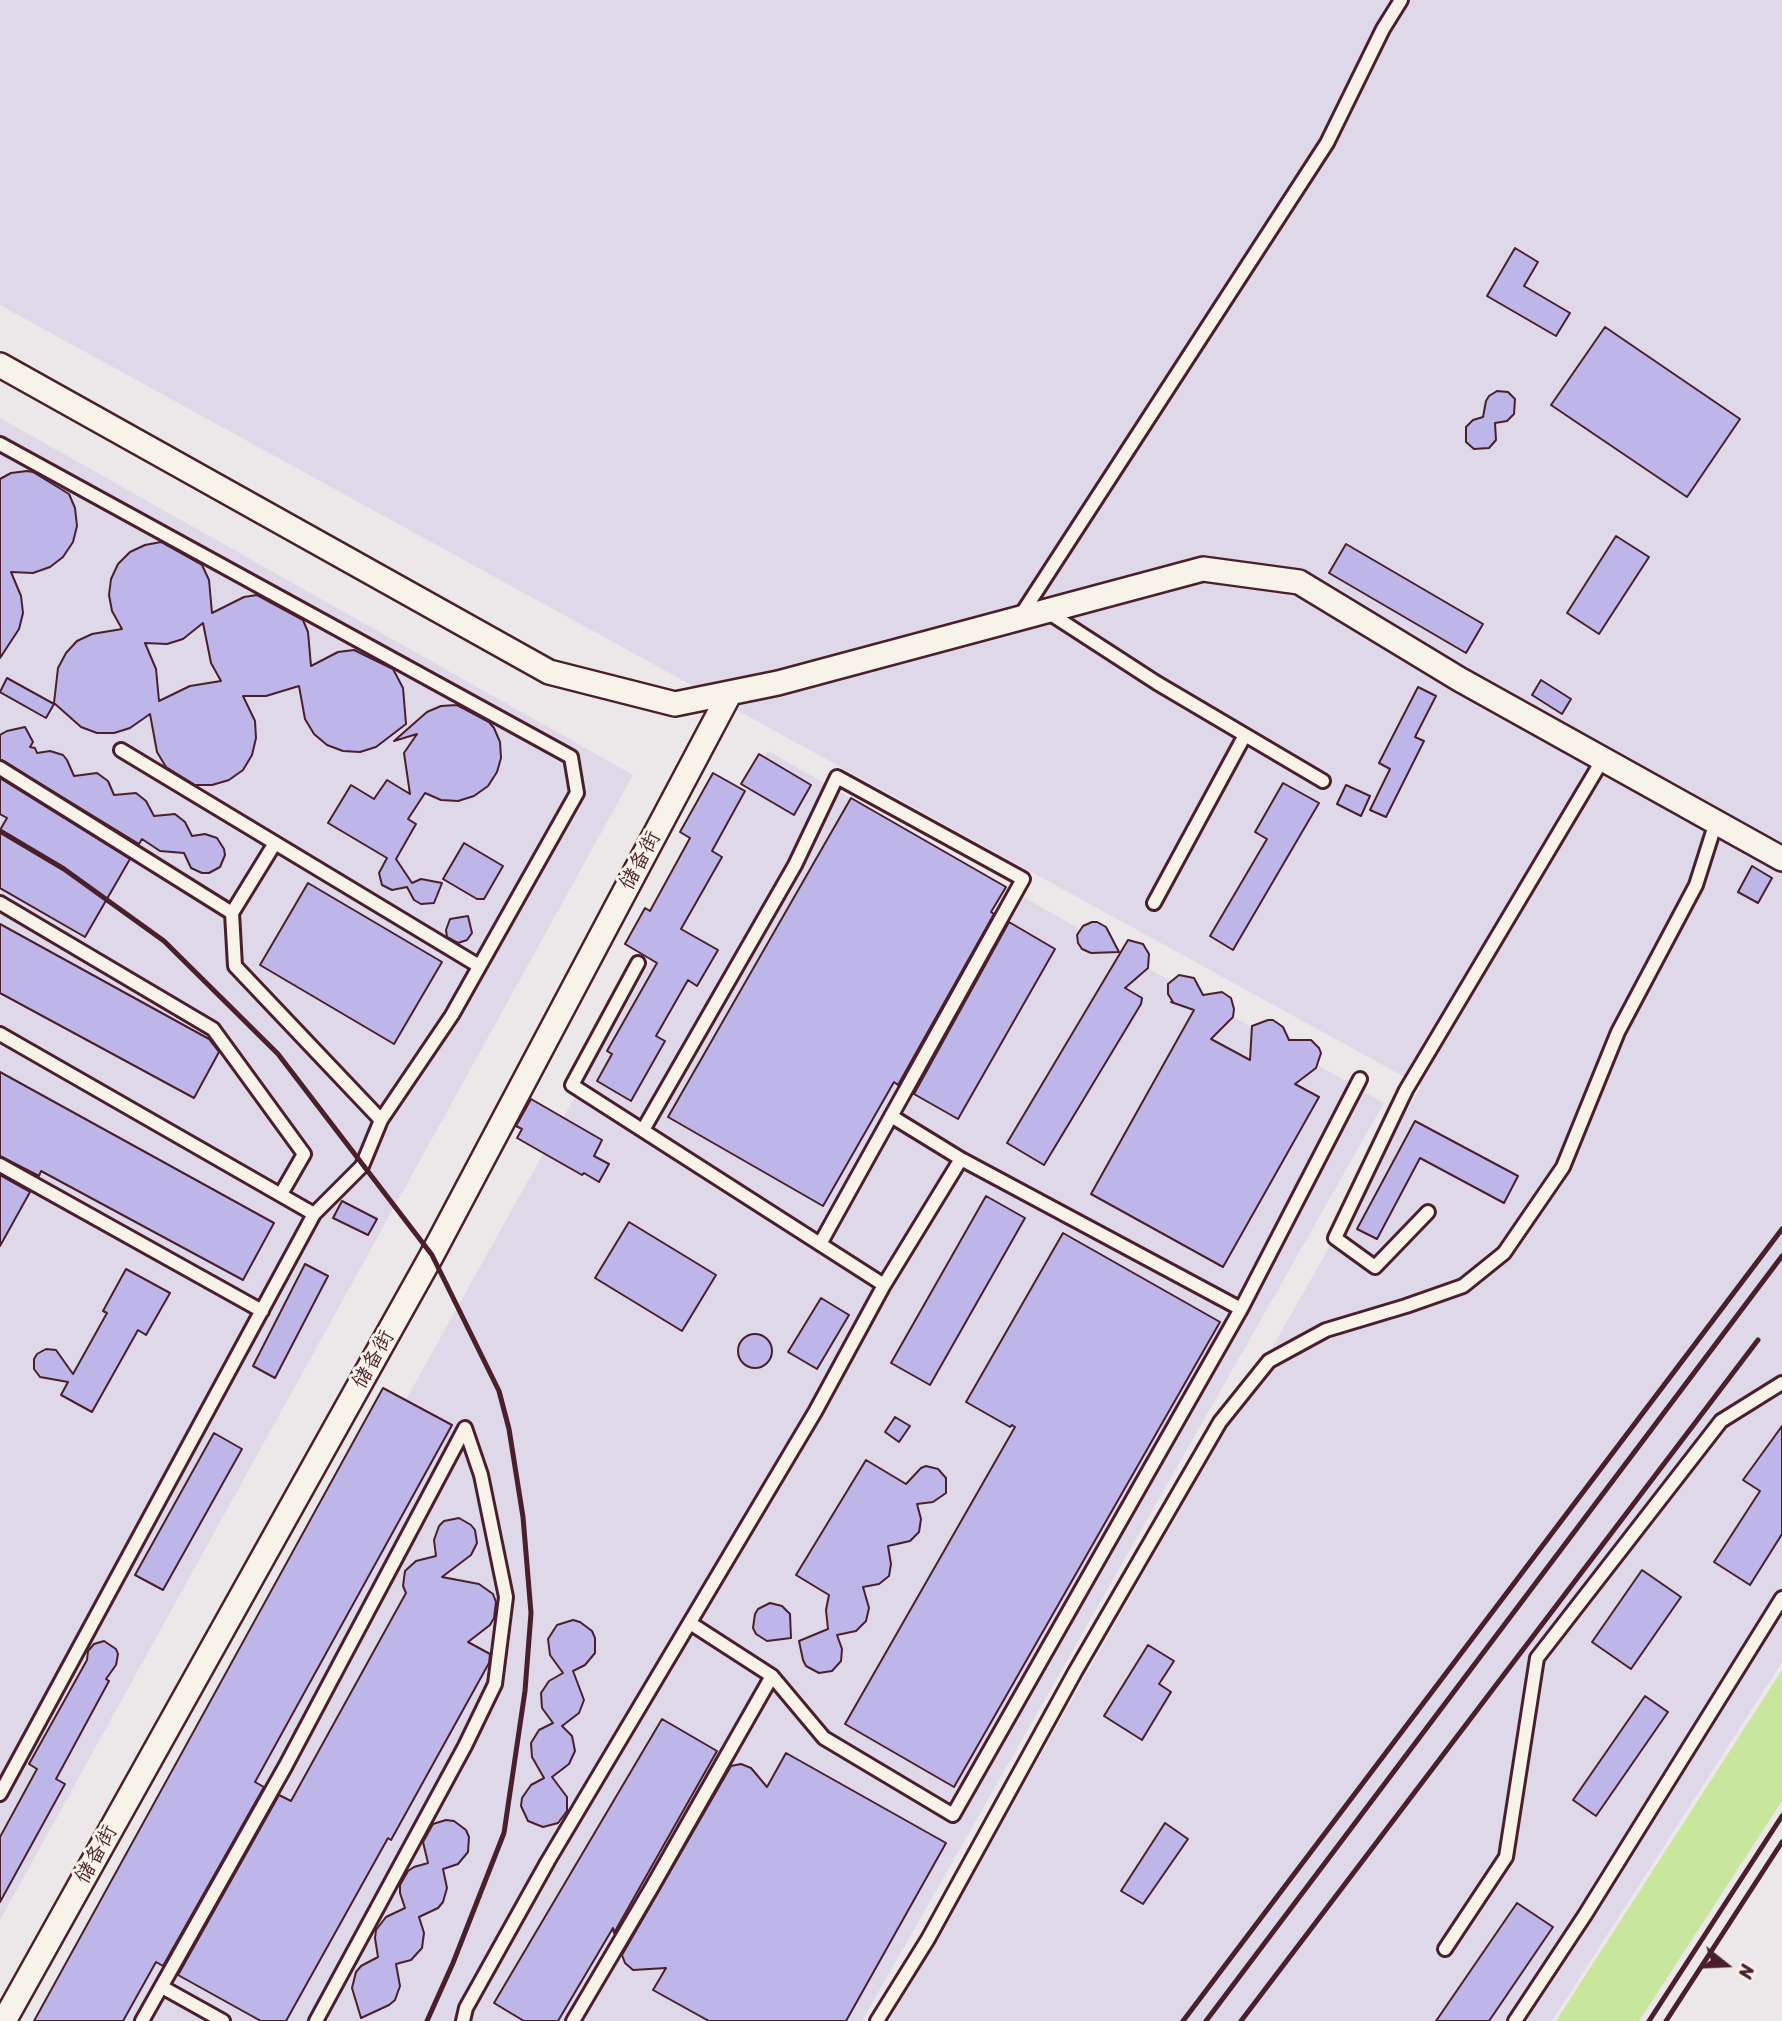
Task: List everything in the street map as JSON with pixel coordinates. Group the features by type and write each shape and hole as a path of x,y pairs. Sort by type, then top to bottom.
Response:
{"street":[{"path":"0,365 549,672 675,704 778,683 1203,569 1299,582 1459,679 1782,859"},
{"name":"储备街","path":"4,2021 432,1255 730,692"}],"lane":[{"path":"1019,618 1327,143 1383,29 1401,0"},
{"path":"0,444 571,757 577,793 452,1015 381,1120 362,1166 314,1214 0,1794"},
{"path":"1046,611 1157,682 1323,781"},
{"path":"1154,903 1245,735"},
{"path":"121,750 479,965"},
{"path":"1428,1212 1375,1267 1335,1238 1406,1090 1603,759"},
{"path":"0,768 232,913"},
{"path":"643,1130 795,865 837,777 1023,879 820,1244"},
{"path":"877,2021 928,1939 1075,1672 1220,1422 1269,1360 1326,1330 1463,1286 1504,1253 1563,1167 1618,1032 1696,885 1716,822"},
{"path":"275,843 232,913 235,966 381,1120"},
{"path":"0,903 213,1028 304,1154 281,1194"},
{"path":"638,963 572,1085 884,1285"},
{"path":"0,1034 314,1214"},
{"path":"690,1623 772,1676 824,1738 953,1815 1241,1309 1360,1079"},
{"path":"891,1116 961,1159 1241,1309"},
{"path":"463,2021 466,2008 548,1861 815,1412 884,1285 961,1159"},
{"path":"0,1165 262,1311"},
{"path":"1445,1949 1506,1857 1537,1658 1721,1421 1782,1383"},
{"path":"142,2021 285,1767 465,1428 481,1475 506,1597 495,1684 465,1746 316,2021"},
{"path":"1515,2021 1592,1903 1782,1598"},
{"path":"573,2021 772,1676"},
{"path":"162,1987 223,2021"}],"shaded area":[{"path":"0,0 1782,0 1782,1662 1552,2021 889,2021 1421,1086 0,305"},
{"path":"0,418 633,775 0,1920"},
{"path":"768,751 1384,1103 862,2021 59,2021"}],"green space":[{"path":"1782,1670 1782,1801 1639,2021 1556,2021"}],"building":[{"path":"1515,248 1538,262 1524,286 1570,313 1556,336 1487,296"},
{"path":"1605,327 1740,419 1687,497 1551,405"},
{"path":"1497,391 1508,392 1515,399 1514,414 1507,421 1495,423 1496,440 1489,448 1474,449 1466,442 1466,427 1473,420 1483,417 1486,401"},
{"path":"27,471 69,494 75,508 77,526 73,542 63,557 50,567 33,573 11,572 21,596 23,613 19,629 0,658 0,479 11,473"},
{"path":"1616,536 1649,557 1599,634 1567,613"},
{"path":"161,542 202,565 209,580 212,613 244,597 257,595 303,620 308,632 311,666 338,652 354,650 393,669 403,688 406,724 376,747 360,752 343,751 327,745 314,734 305,719 299,686 266,696 243,696 255,721 256,738 252,755 243,770 229,780 212,785 195,785 166,767 157,752 150,714 130,728 114,733 97,733 81,727 54,703 58,668 77,641 92,634 122,629 112,611 109,595 111,579 118,564 130,552","holes":["203,623 211,663 221,681 190,686 159,701 156,669 145,643 167,644 183,639"]},
{"path":"1346,544 1483,624 1466,653 1329,573"},
{"path":"7,678 54,704 46,718 0,692"},
{"path":"1541,680 1571,699 1562,714 1532,695"},
{"path":"1418,687 1436,696 1415,737 1424,741 1386,817 1370,810 1390,769 1379,763"},
{"path":"457,705 489,722 494,728 500,742 501,758 497,772 488,786 474,796 458,801 441,800 425,793 408,819 416,824 396,859 412,883 421,879 442,883 434,903 421,904 414,900 407,887 392,890 382,885 379,873 387,858 328,823 351,785 374,799 387,780 410,794 404,753 417,734 394,741 427,712 441,706"},
{"path":"25,727 33,742 30,747 35,748 37,753 50,751 63,755 74,776 97,773 108,781 114,795 136,793 146,801 154,816 175,814 185,822 192,836 205,834 217,838 225,855 220,867 209,873 202,873 191,868 184,853 160,851 142,839 139,844 0,759 0,735"},
{"path":"759,754 811,785 794,815 741,784"},
{"path":"713,773 745,791 712,851 722,857 681,929 718,950 697,986 688,980 656,1036 665,1041 631,1101 597,1081 612,1054 607,1051 657,963 625,944 645,908 650,911 690,838 680,832"},
{"path":"0,778 130,859 85,937 0,888 0,830 7,818 0,814"},
{"path":"1283,783 1319,803 1233,950 1210,936 1267,839 1255,832"},
{"path":"1346,785 1370,796 1361,816 1337,804"},
{"path":"851,798 1006,887 991,912 994,914 898,1085 894,1082 823,1206 668,1117"},
{"path":"464,843 503,866 484,899 477,899 443,879"},
{"path":"1752,866 1772,878 1758,903 1738,892"},
{"path":"308,883 442,962 394,1044 260,965"},
{"path":"468,916 472,933 467,940 458,943 447,937 446,930 450,919"},
{"path":"1009,922 1055,949 958,1119 914,1094"},
{"path":"1092,922 1106,927 1119,952 1091,953 1082,949 1077,935 1083,926"},
{"path":"0,924 209,1039 219,1052 194,1098 0,993"},
{"path":"1128,940 1143,944 1149,954 1148,968 1125,988 1142,998 1141,1004 1044,1165 1007,1143"},
{"path":"1179,975 1194,978 1203,995 1222,992 1231,998 1233,1017 1211,1039 1250,1060 1252,1026 1273,1020 1283,1027 1289,1040 1311,1040 1321,1053 1316,1068 1295,1084 1319,1097 1223,1267 1091,1194 1194,1010 1171,1002 1168,984"},
{"path":"0,1072 274,1223 243,1280 41,1171 39,1176 0,1156"},
{"path":"531,1099 602,1140 594,1156 609,1164 599,1182 517,1138 522,1129 516,1126"},
{"path":"1415,1121 1518,1176 1504,1203 1420,1158 1377,1239 1357,1229"},
{"path":"0,1175 30,1192 0,1246"},
{"path":"986,1196 1025,1218 930,1385 891,1363"},
{"path":"342,1201 377,1219 368,1235 333,1218"},
{"path":"629,1222 716,1275 682,1331 595,1278"},
{"path":"1063,1233 1220,1322 954,1787 845,1724 1015,1427 1010,1427 966,1402"},
{"path":"305,1264 328,1276 275,1378 253,1366"},
{"path":"126,1269 170,1293 146,1335 138,1330 92,1412 61,1395 68,1382 40,1377 34,1369 34,1359 46,1349 56,1350 73,1374 107,1313 103,1311"},
{"path":"821,1298 849,1315 817,1369 788,1352"},
{"path":"755,1334 767,1339 772,1351 767,1363 755,1368 743,1363 738,1351 743,1339"},
{"path":"383,1388 452,1425 255,1782 264,1787 163,1966 156,1962 123,2021 34,2021"},
{"path":"895,1417 910,1426 899,1442 885,1432"},
{"path":"1782,1426 1782,1534 1750,1585 1714,1562 1760,1491 1743,1480"},
{"path":"214,1433 242,1449 163,1590 135,1575"},
{"path":"866,1460 906,1484 921,1468 926,1466 938,1469 946,1478 946,1493 933,1502 917,1504 921,1519 919,1532 910,1541 888,1546 891,1564 889,1576 879,1584 863,1587 869,1608 866,1621 856,1631 837,1635 842,1649 841,1661 832,1671 819,1673 806,1666 799,1641 828,1629 826,1610 829,1595 796,1575"},
{"path":"459,1518 475,1530 477,1543 471,1555 442,1577 479,1584 493,1594 496,1602 494,1618 490,1625 468,1642 490,1654 489,1663 286,2021 261,2021 178,1975 279,1795 291,1801 406,1593 403,1586 405,1571 416,1561 436,1556 434,1540 439,1526 444,1521"},
{"path":"1642,1570 1681,1597 1631,1669 1592,1642"},
{"path":"770,1603 782,1606 790,1614 791,1638 767,1641 756,1634 753,1628 755,1614 758,1609"},
{"path":"573,1620 592,1631 595,1653 585,1665 573,1671 584,1700 579,1713 562,1726 572,1736 575,1751 569,1764 552,1777 567,1797 567,1811 558,1823 543,1827 528,1821 521,1806 522,1798 531,1785 544,1778 532,1757 531,1743 539,1730 553,1723 542,1708 541,1693 549,1681 563,1673 550,1655 548,1639 557,1625"},
{"path":"104,1641 116,1649 116,1665 106,1679 109,1681 56,1779 65,1784 0,1902 0,1837 37,1769 29,1764 87,1660 88,1651 94,1644"},
{"path":"1148,1645 1174,1661 1159,1684 1171,1692 1142,1740 1104,1716"},
{"path":"1645,1696 1668,1712 1596,1816 1573,1800"},
{"path":"662,1719 717,1751 614,1933 613,1928 558,2021 524,2021 494,2003"},
{"path":"786,1753 946,1843 846,2021 709,2021 653,1990 666,1968 633,1970 625,1963 622,1955 731,1766 741,1764 751,1768 767,1787"},
{"path":"446,1820 454,1821 466,1830 469,1837 468,1852 458,1864 443,1869 447,1888 443,1902 438,1908 419,1917 424,1933 422,1948 411,1960 396,1964 400,1986 395,2000 361,2018 352,1988 356,1972 361,1966 378,1957 376,1930 386,1917 405,1908 400,1885 408,1871 428,1863 423,1842 433,1824"},
{"path":"1165,1823 1188,1839 1143,1904 1121,1891"},
{"path":"1517,1903 1553,1927 1489,2021 1436,2021"}],"railway":[{"path":"0,831 64,869 164,941 278,1054 432,1255 499,1391 509,1429 523,1517 531,1613 525,1691 504,1833 427,2021"},
{"path":"1183,2021 1782,1229"},
{"path":"1206,2021 1782,1256"},
{"path":"1241,2021 1758,1340"},
{"path":"1649,2021 1782,1816"},
{"path":"1666,2021 1782,1842"}]}
